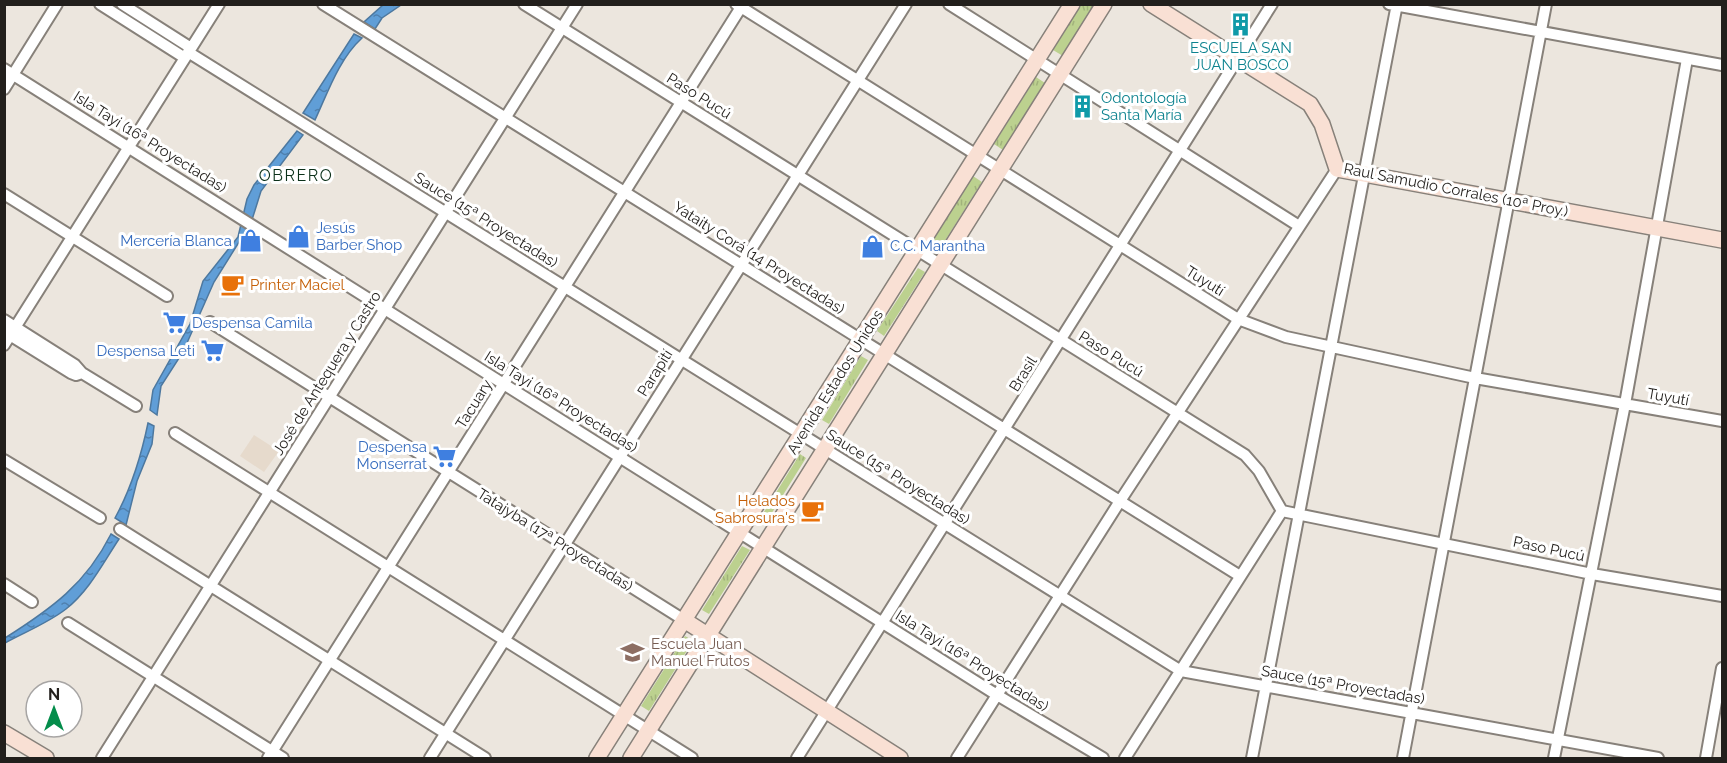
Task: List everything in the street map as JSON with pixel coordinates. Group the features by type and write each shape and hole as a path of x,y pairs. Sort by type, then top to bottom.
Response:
{"main road":[{"name":"Avenida Estados Unidos","path":"597,759 1072,4"},
{"name":"Avenida Estados Unidos","path":"631,759 1104,4"},
{"name":"Raul Samudio Corrales (10ª Proy.)","path":"1151,4 1316,110 1336,169 1722,240"},
{"name":"Tatajyba (17ª Proyectadas)","path":"684,620 900,759"},
{"path":"4,733 46,759"}],"street":[{"path":"4,89 9,72 57,4"},
{"name":"Sauce (15ª Proyectadas)","path":"100,4 188,53 1181,671 1658,759"},
{"name":"Sauce (15ª Proyectadas)","path":"122,4 188,53"},
{"path":"9,335 219,4"},
{"name":"Yataity Corá (14 Proyectadas)","path":"324,4 1240,576"},
{"name":"Paso Pucú","path":"524,4 1245,455 1259,471 1282,511 1592,574 1722,596"},
{"name":"José de Antequera y Castro","path":"102,759 577,4"},
{"name":"Parapití","path":"430,759 906,4"},
{"path":"949,4 1299,226"},
{"name":"Brasil","path":"797,759 1272,4"},
{"path":"1403,759 1546,4"},
{"path":"1251,759 1365,174 1394,5 1722,65"},
{"name":"Tuyutí","path":"740,6 1238,319 1286,337 1475,378 1722,421"},
{"name":"Tacuary","path":"270,755 740,6"},
{"path":"1554,759 1625,404 1687,59"},
{"name":"Isla Tayi (16ª Proyectadas)","path":"9,72 739,533 1103,759"},
{"path":"957,759 1120,501 1336,169"},
{"path":"4,194 167,296"},
{"path":"4,320 9,335 76,370 136,406"},
{"name":"Tatajyba (17ª Proyectadas)","path":"210,322 564,547 684,620"},
{"path":"175,433 692,759"},
{"path":"4,460 100,518"},
{"path":"1125,759 1282,511"},
{"path":"120,529 485,759"},
{"path":"4,584 32,602"},
{"path":"68,623 153,676 270,755 284,759"},
{"path":"1706,759 1722,668"}],"shaded area":[{"path":"254,435 279,451 264,472 240,456"}],"green space":[{"path":"1081,5 1096,5 1063,56 1053,50"},
{"path":"1036,77 1045,83 1003,150 994,144"},
{"path":"973,176 982,182 941,247 932,242"},
{"path":"918,268 925,272 884,336 877,331"},
{"path":"861,356 868,360 829,424 822,420"},
{"path":"800,454 806,458 765,524 759,520"},
{"path":"742,546 750,550 709,614 702,610"},
{"path":"685,636 693,641 649,711 641,706"}],"water":[{"path":"383,5 401,5 382,18 375,29 364,22"},
{"path":"354,34 362,38 340,66 315,120 303,113"},
{"path":"297,131 303,135 261,191 251,223 214,282 183,352 161,386 157,415 150,410 153,390 190,324 203,281 238,237 247,199 254,185"},
{"path":"148,423 154,426 152,444 137,481 126,525 115,518 135,472"},
{"path":"111,534 119,539 82,594 52,619 5,643 5,638 52,606 79,581 101,552"}],"place":[{"name":"ESCUELA SAN JUAN BOSCO","path":"1241,24"},
{"name":"Odontología Santa María","path":"1083,107"},
{"name":"Jesús Barber Shop","path":"298,237"},
{"name":"Mercería Blanca","path":"250,241"},
{"name":"C.C. Marantha","path":"872,246"},
{"name":"Printer Maciel","path":"232,285"},
{"name":"Despensa Camila","path":"174,323"},
{"name":"Despensa Leti","path":"213,351"},
{"name":"Despensa Monserrat","path":"445,456"},
{"name":"Helados Sabrosura's","path":"813,510"},
{"name":"Escuela Juan Manuel Frutos","path":"633,653"}],"district":[{"name":"OBRERO","path":"296,175"}]}
